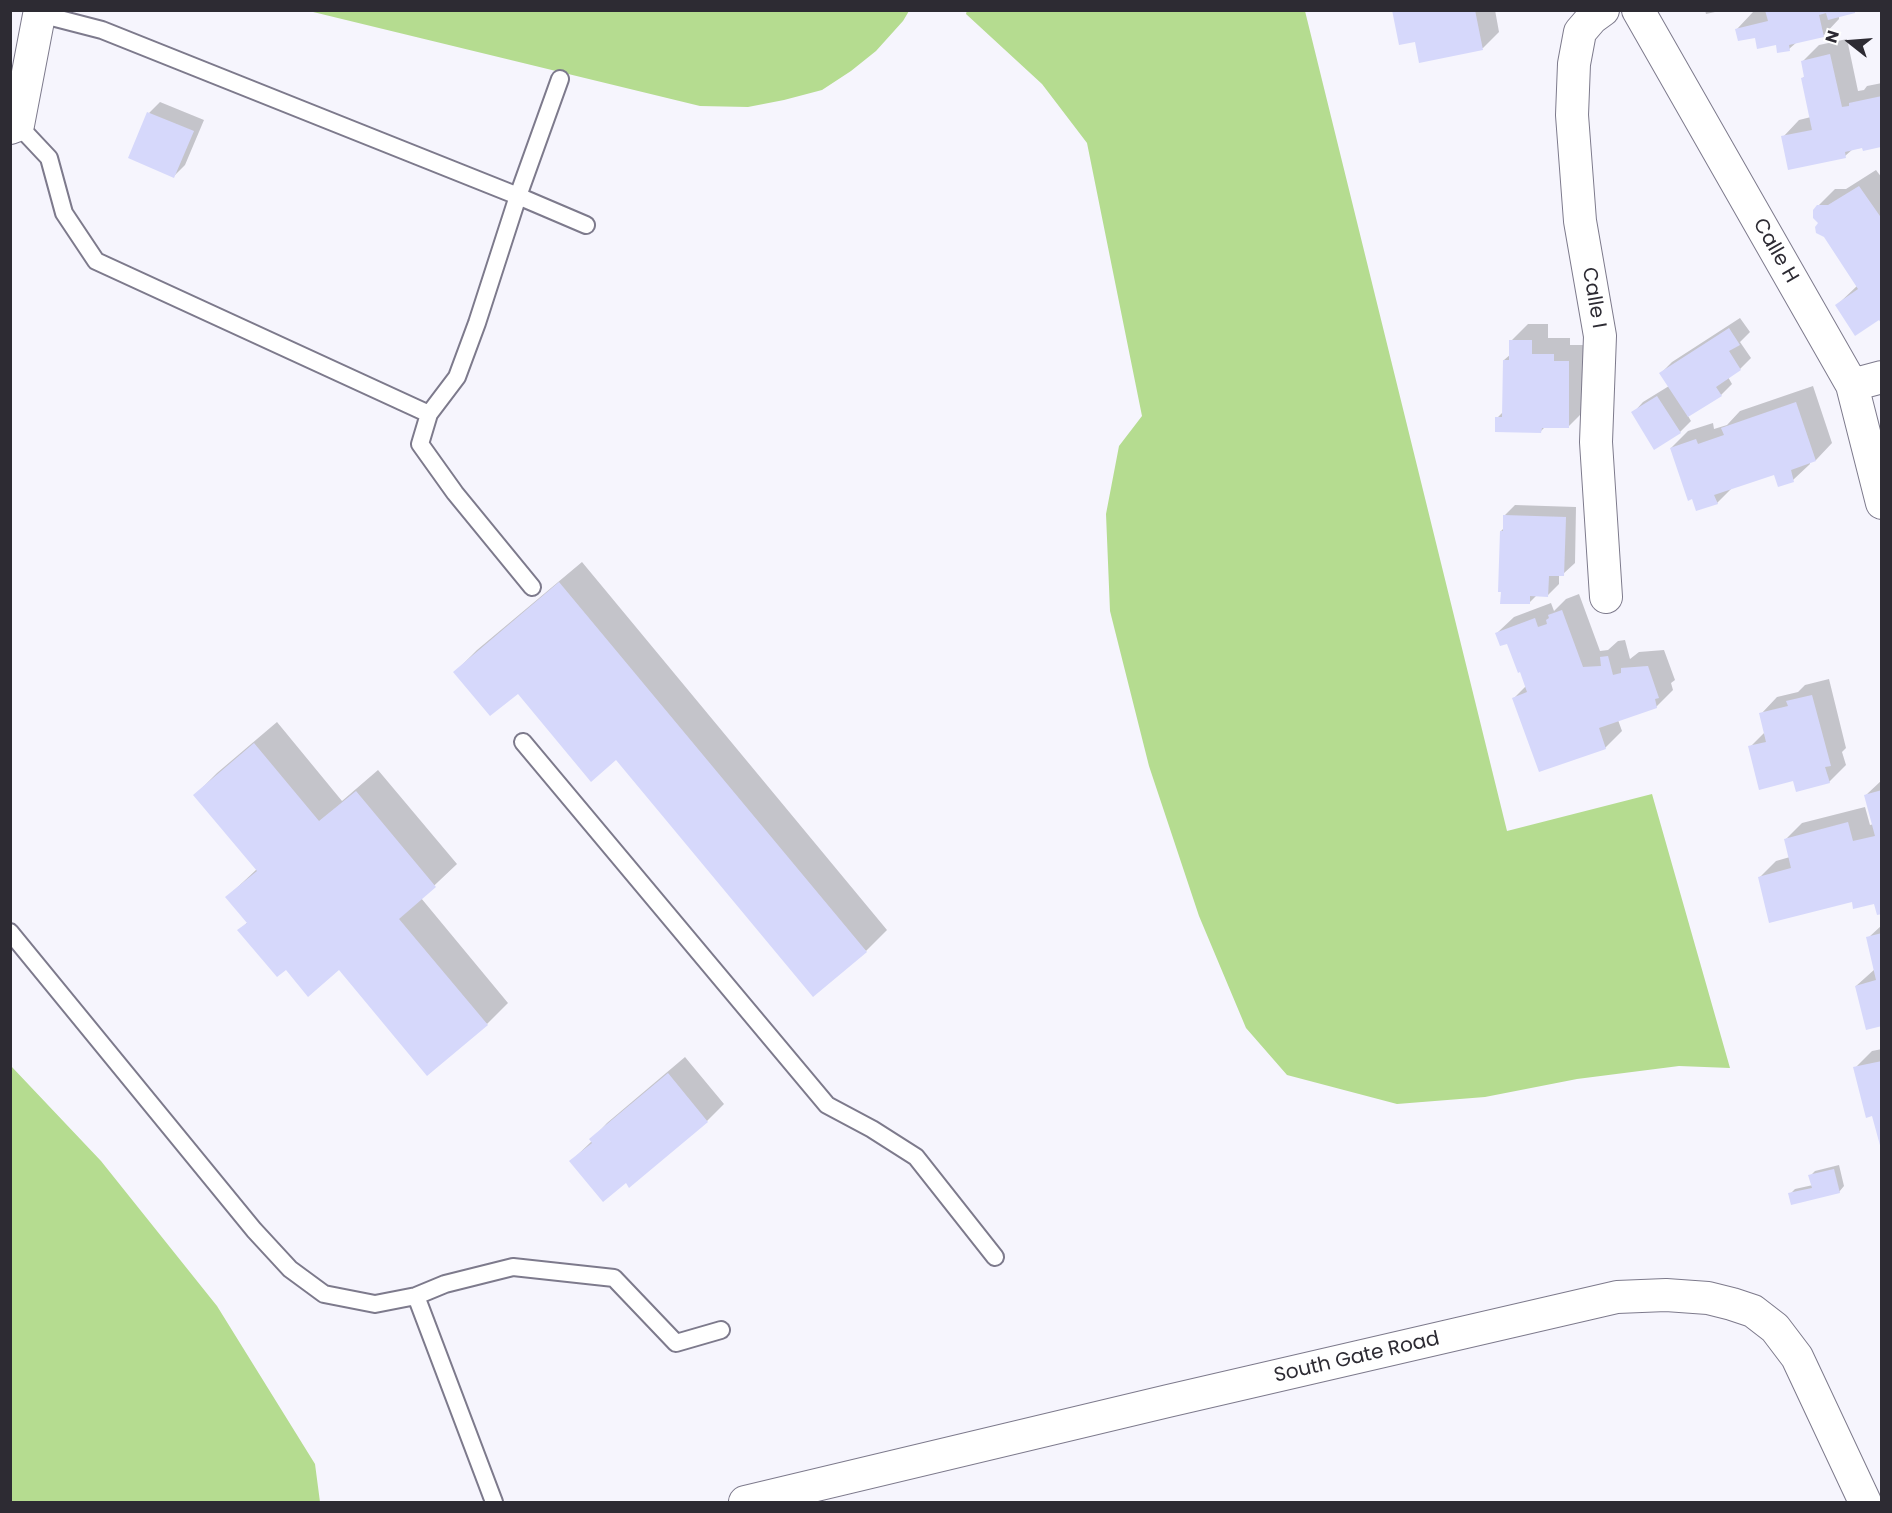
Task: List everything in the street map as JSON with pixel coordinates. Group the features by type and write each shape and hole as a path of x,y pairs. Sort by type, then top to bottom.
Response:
{"street":[{"name":"Calle I","path":"1603,10 1592,18 1580,32 1574,64 1572,115 1580,221 1600,336 1596,442 1606,597"},
{"name":"Calle H","path":"1638,10 1867,381 1881,503"},
{"path":"14,127 40,12"},
{"name":"South Gate Road","path":"745,1503 1617,1297 1666,1295 1732,1304 1753,1311 1775,1328 1797,1357 1865,1503"}],"lane":[{"path":"40,12 102,30 586,225"},
{"path":"532,587 455,493 420,444 429,414 457,377 560,79"},
{"path":"14,127 49,159 64,213 96,261 429,414"},
{"path":"524,742 827,1106 873,1129 916,1157 995,1257"},
{"path":"10,932 254,1230 290,1269 324,1294 375,1304 416,1296 445,1284 513,1267 614,1278 676,1342 721,1330"},
{"path":"416,1296 494,1503"}],"green space":[{"path":"967,10 1305,11 1507,831 1652,794 1730,1068 1679,1066 1577,1079 1485,1097 1397,1104 1287,1075 1246,1028 1199,916 1149,766 1110,611 1106,514 1119,446 1142,416 1087,143 1042,84 966,14"},
{"path":"309,11 909,11 876,51 822,90 748,107 700,106"},
{"path":"11,1066 101,1161 217,1306 315,1464 320,1502 11,1502"}],"building":[{"path":"1392,10 1475,10 1483,50 1419,63 1415,42 1399,45"},
{"path":"1765,10 1855,10 1855,13 1828,20 1826,13 1819,15 1824,37 1789,45 1790,51 1777,53 1776,45 1757,49 1755,38 1738,41 1735,29 1768,21"},
{"path":"1830,54 1842,107 1849,106 1849,103 1882,96 1881,147 1845,152 1846,158 1788,170 1781,136 1812,130 1801,78 1804,77 1801,61"},
{"path":"147,112 194,131 174,178 128,158"},
{"path":"1859,186 1882,219 1882,325 1879,320 1855,336 1835,305 1858,289 1824,237 1816,233 1815,227 1818,223 1813,218 1813,210 1817,205 1828,205"},
{"path":"1729,328 1740,345 1729,351 1741,370 1716,387 1722,396 1688,417 1659,373"},
{"path":"1509,340 1532,340 1532,354 1554,354 1554,361 1569,361 1569,428 1542,428 1541,433 1495,432 1495,417 1502,417 1503,360 1509,360"},
{"path":"1657,396 1681,433 1654,450 1631,412"},
{"path":"1796,402 1816,461 1791,470 1794,482 1778,487 1774,475 1714,495 1718,504 1696,511 1692,499 1688,501 1670,448 1696,439 1698,444 1724,435 1721,428"},
{"path":"1503,515 1566,517 1564,576 1549,576 1548,597 1530,596 1530,604 1500,604 1501,592 1498,592 1500,531 1503,531"},
{"path":"559,582 867,952 813,997 616,760 591,782 518,694 490,716 453,672"},
{"path":"1562,610 1583,667 1601,666 1600,657 1608,656 1613,675 1621,673 1621,668 1648,666 1659,698 1655,699 1657,708 1599,728 1606,749 1539,772 1512,698 1527,692 1507,644 1500,646 1495,633 1535,618 1538,627 1547,624 1548,615"},
{"path":"1812,695 1831,766 1825,767 1830,783 1796,792 1793,781 1759,790 1748,746 1766,742 1759,713 1788,706 1786,701"},
{"path":"254,743 319,821 356,791 436,887 399,919 488,1025 427,1076 339,970 308,997 286,970 277,977 237,930 247,923 225,897 257,871 193,795"},
{"path":"1882,790 1882,914 1877,915 1874,904 1853,909 1852,902 1769,923 1758,877 1791,868 1784,839 1848,822 1853,841 1875,836 1864,795"},
{"path":"1882,933 1882,1026 1866,1030 1855,986 1876,980 1866,937"},
{"path":"1882,1061 1881,1149 1872,1116 1866,1118 1853,1067"},
{"path":"668,1073 708,1122 629,1188 626,1183 603,1202 569,1161 592,1143 589,1139"},
{"path":"1834,1169 1840,1193 1791,1205 1788,1193 1812,1188 1808,1175"}]}
